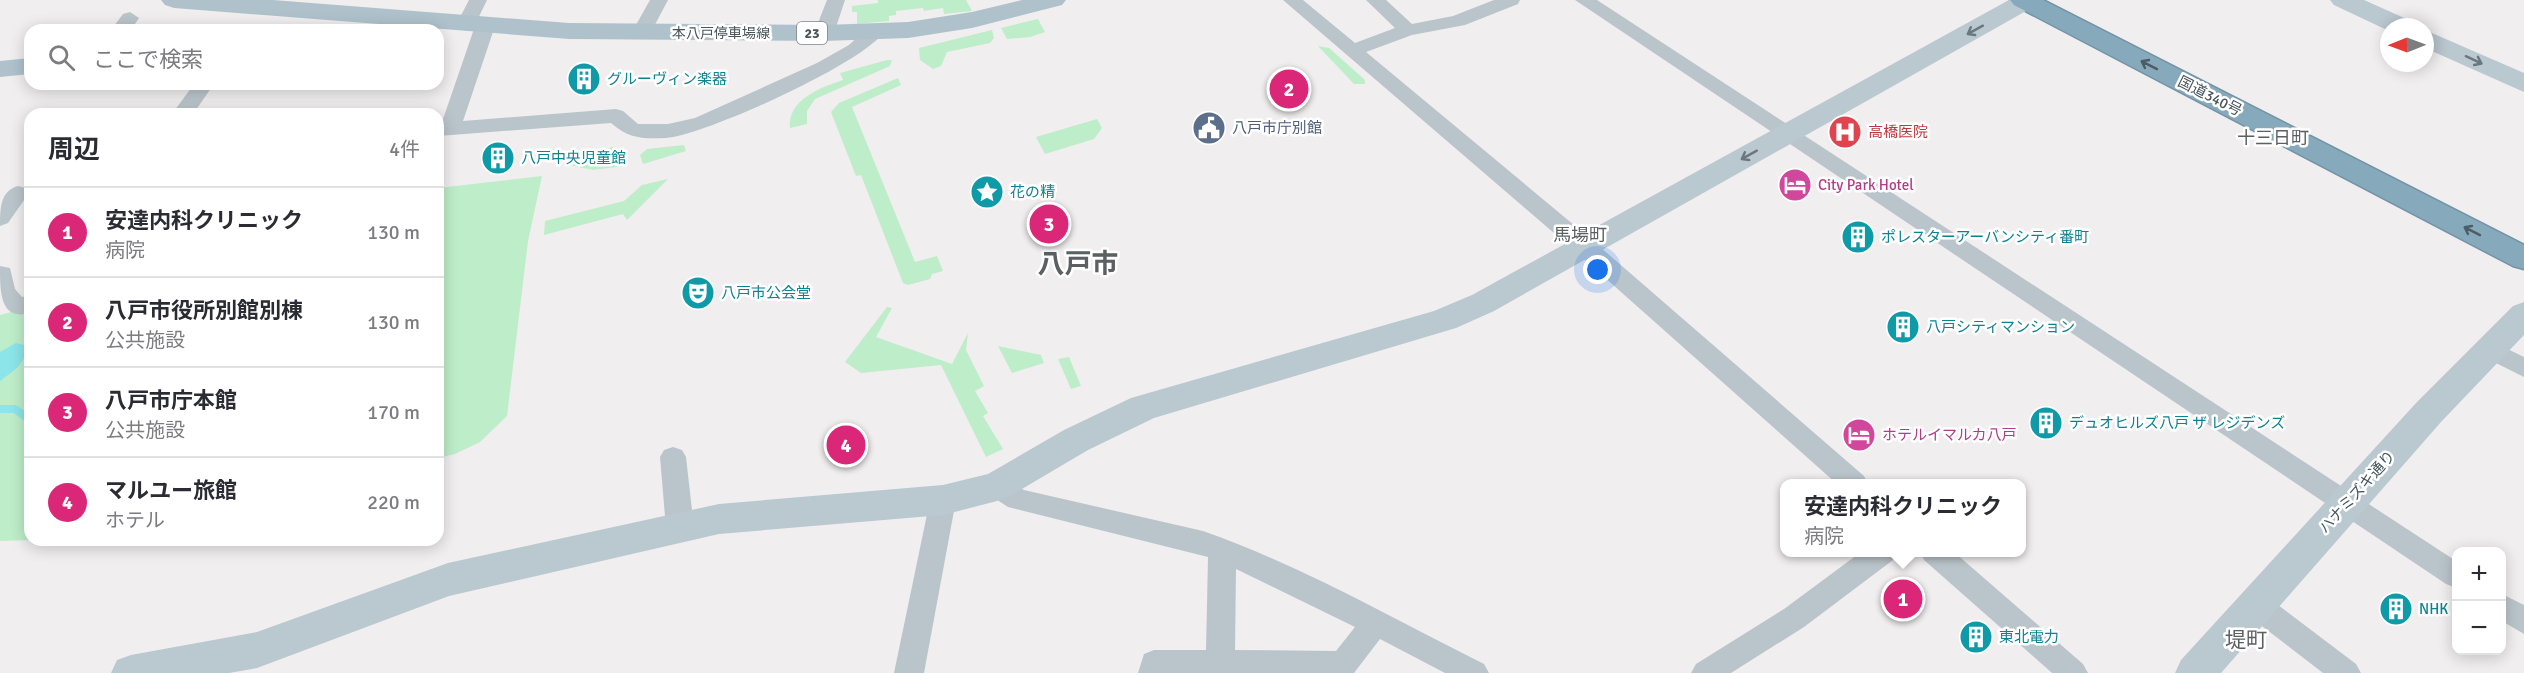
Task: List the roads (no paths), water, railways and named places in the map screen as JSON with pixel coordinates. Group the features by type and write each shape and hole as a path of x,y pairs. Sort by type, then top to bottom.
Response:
{"highway":[{"name":"国道340号","path":"2026,0 2524,258"}],"main road":[{"name":"本八戸停車場線","path":"174,0 381,24"},
{"name":"本八戸停車場線","path":"444,25 642,32 873,33 972,20 1053,0"}],"street":[{"path":"478,0 476,25 444,128 616,116 632,129 669,131 701,123 824,67 856,49 873,33"},
{"path":"642,32 659,0"},
{"path":"824,33 836,0"},
{"path":"1292,0 1584,246 1850,479"},
{"path":"1375,0 1408,30"},
{"path":"1351,51 1408,30 1458,21 1511,0"},
{"path":"1584,0 2452,573"},
{"path":"131,673 257,650 448,580 719,519 943,500 997,486 1076,440 1143,408 1444,320 1483,303 2026,0"},
{"path":"2343,0 2382,18"},
{"path":"2434,42 2524,83"},
{"path":"186,108 200,90"},
{"path":"0,218 16,193"},
{"path":"0,275 2,274 4,291 15,307"},
{"name":"ハナミズキ通り","path":"2195,673 2429,412 2524,314"},
{"path":"2491,350 2524,368"},
{"path":"673,457 680,528"},
{"path":"997,486 1017,499 1172,535 1222,550 1294,582 1474,673"},
{"path":"909,673 943,500"},
{"path":"1220,662 1222,550"},
{"path":"1706,673 1794,618 1876,557"},
{"path":"1940,557 2073,673"},
{"path":"2255,604 2346,673"},
{"path":"2506,609 2524,621"},
{"path":"1153,673 1154,663 1220,662 1300,668 1343,664 1375,624"}],"water":[{"path":"16,343 24,345 24,358 17,368 0,381 0,352"}],"waterway":[{"path":"0,409 15,409 24,416"}],"place":[{"name":"グルーヴィン楽器","path":"584,79"},
{"name":"八戸市役所別館別棟","path":"1289,89"},
{"name":"八戸市庁別館","path":"1209,128"},
{"name":"高橋医院","path":"1845,132"},
{"name":"八戸中央児童館","path":"498,158"},
{"name":"City Park Hotel","path":"1795,185"},
{"name":"花の精","path":"987,192"},
{"name":"八戸市庁本館","path":"1049,224"},
{"name":"ポレスターアーバンシティ番町","path":"1858,237"},
{"name":"八戸市公会堂","path":"698,293"},
{"name":"八戸シティマンション","path":"1903,327"},
{"name":"デュオヒルズ八戸 ザ レジデンズ","path":"2046,423"},
{"name":"ホテルイマルカ八戸","path":"1859,435"},
{"name":"マルユー旅館","path":"846,445"},
{"name":"安達内科クリニック","path":"1903,599"},
{"name":"NHK","path":"2396,609"},
{"name":"東北電力","path":"1976,637"}],"district":[{"name":"十三日町","path":"2273,138"},
{"name":"馬場町","path":"1580,235"},
{"name":"八戸市","path":"1078,264"},
{"name":"堤町","path":"2246,640"}]}
